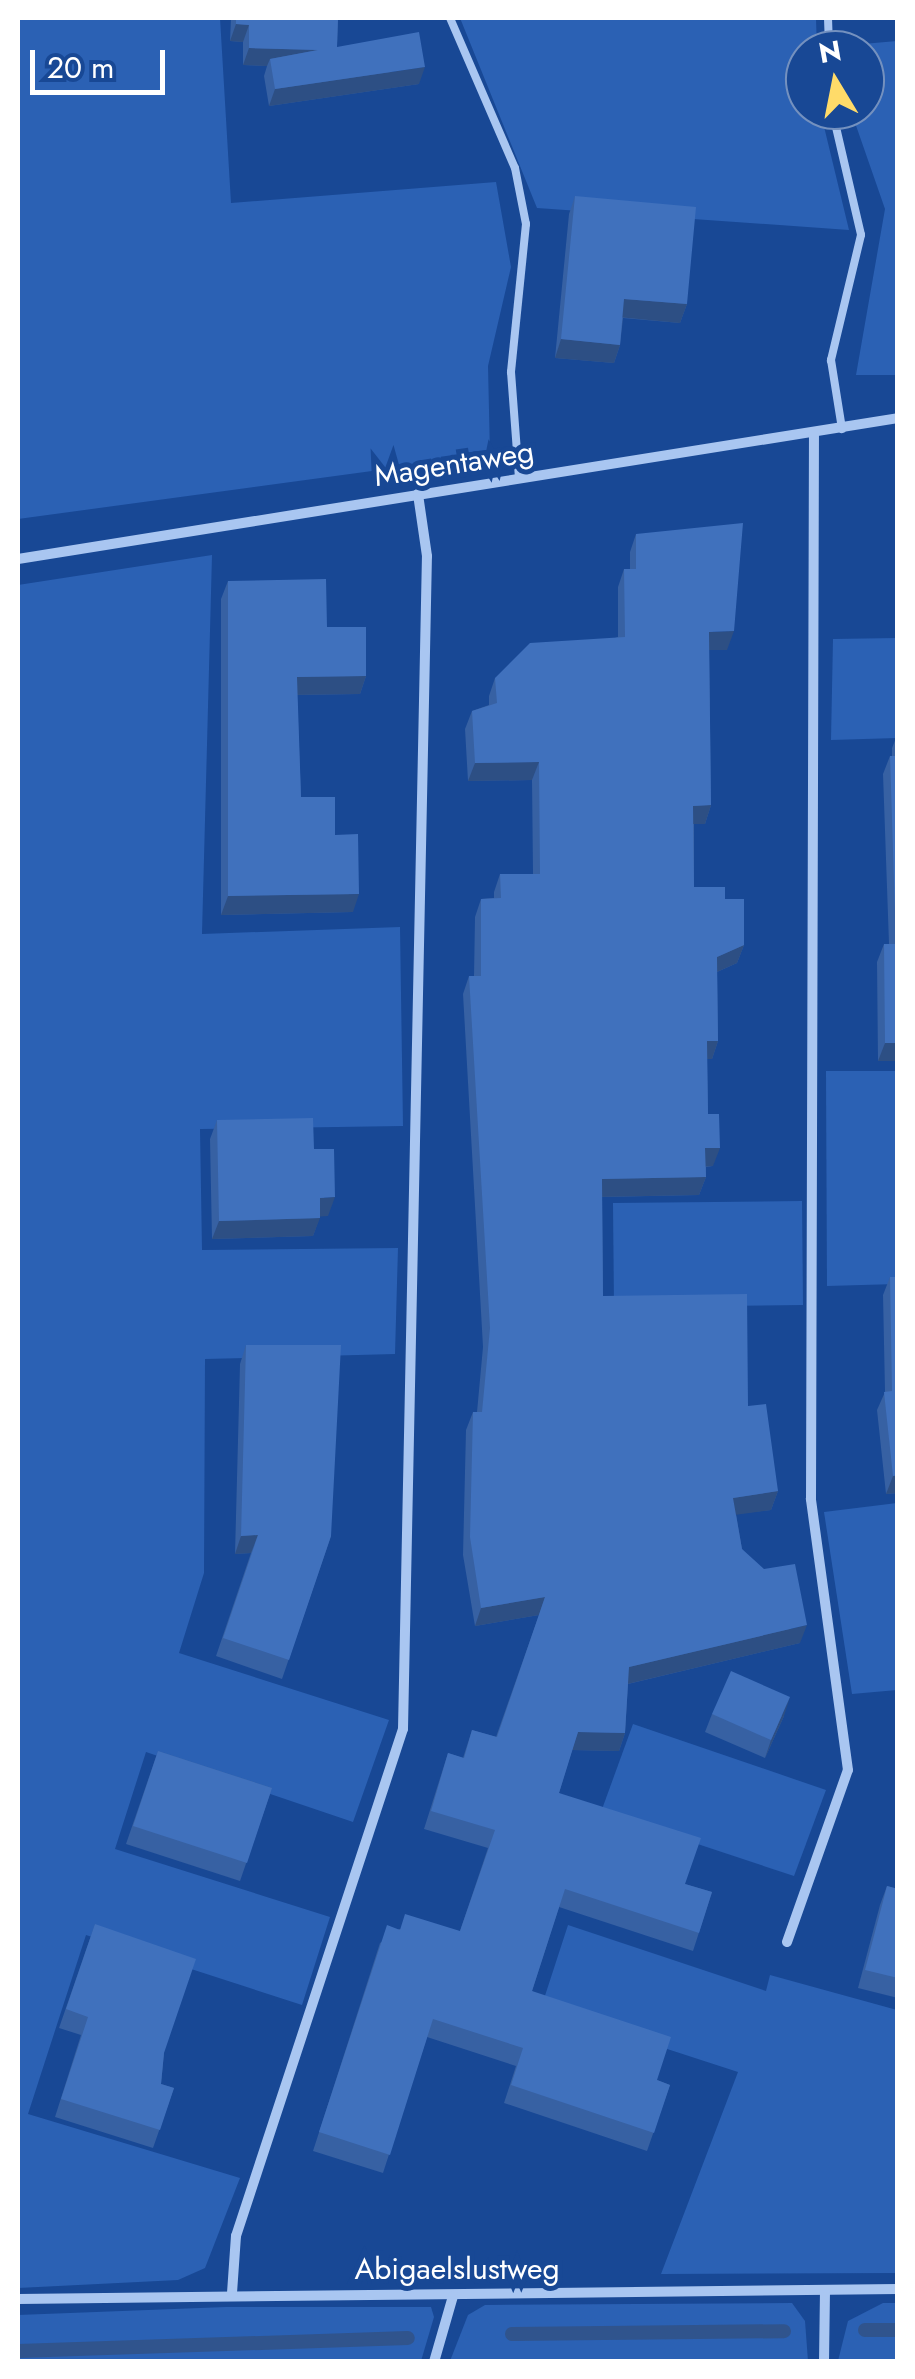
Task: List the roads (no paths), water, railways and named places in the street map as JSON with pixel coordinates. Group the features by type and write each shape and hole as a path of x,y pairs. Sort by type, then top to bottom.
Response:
{"street":[{"name":"Magentaweg","path":"18,559 898,418"},
{"path":"788,1942 848,1770 811,1499 814,434"},
{"path":"232,2293 236,2236 403,1730 427,556 418,494"},
{"name":"Abigaelslustweg","path":"18,2300 232,2293 453,2296 898,2289"},
{"path":"824,2290 824,2362"},
{"path":"434,2362 453,2296"}],"lane":[{"path":"450,18 514,168 526,224 510,372 519,479"},
{"path":"837,130 862,235 832,360 842,430"}],"waterway":[{"path":"865,2330 898,2330"},
{"path":"512,2334 784,2331"},
{"path":"18,2351 408,2338"}]}
